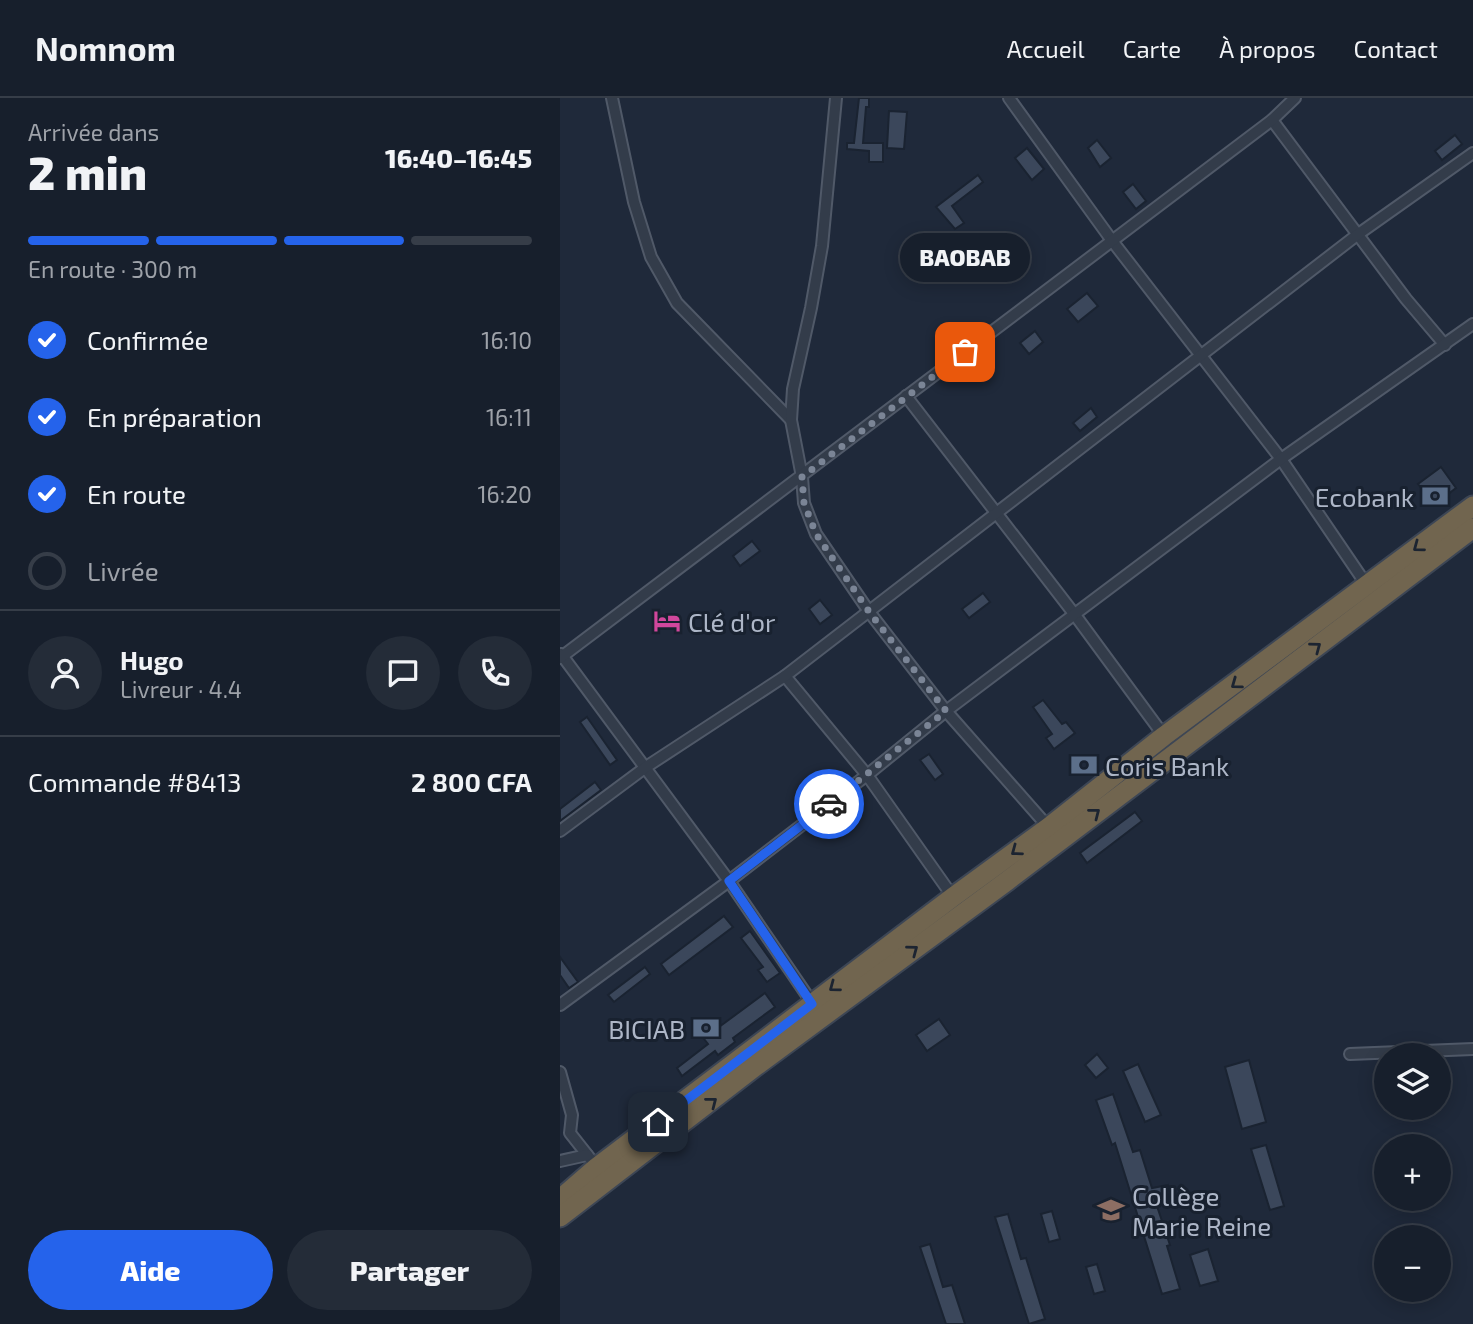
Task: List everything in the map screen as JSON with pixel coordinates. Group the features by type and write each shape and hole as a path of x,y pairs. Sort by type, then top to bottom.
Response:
{"highway":[{"path":"560,1199 597,1168 818,1011 1372,593 1473,506"},
{"path":"818,1011 953,897 1054,834 1164,737 1372,593 1473,528"},
{"path":"560,1217 597,1168"}],"street":[{"path":"611,98 634,202 651,257 677,303 791,420"},
{"path":"836,98 822,246 793,388 791,420 804,503 816,534 870,613 946,711 1054,834"},
{"path":"1009,98 1113,242 1281,459 1372,593"},
{"path":"818,1011 729,881 561,656 1113,242 1272,120 1295,98"},
{"path":"1272,120 1406,299 1445,345"},
{"path":"560,831 646,767 785,676 870,613 1357,235 1473,153"},
{"path":"560,1005 729,881 946,711 1281,459 1473,324"},
{"path":"906,396 1164,737"},
{"path":"785,676 867,775 953,897"},
{"path":"1350,1054 1473,1049"},
{"path":"560,1072 572,1115 570,1133 597,1168"},
{"path":"560,1161 597,1168"}],"building":[{"path":"859,98 869,98 863,143 883,143 883,162 869,162 869,151 847,149 847,143 854,143"},
{"path":"889,111 907,112 904,149 887,148"},
{"path":"1455,135 1462,144 1442,160 1435,151"},
{"path":"1097,140 1111,158 1100,167 1088,148"},
{"path":"1027,148 1044,169 1032,180 1015,158"},
{"path":"978,175 983,182 952,206 964,223 955,229 936,207"},
{"path":"1133,184 1146,201 1136,209 1123,192"},
{"path":"1087,293 1098,306 1078,322 1067,309"},
{"path":"1035,331 1043,342 1029,354 1020,343"},
{"path":"1091,408 1097,417 1080,431 1073,423"},
{"path":"1441,467 1456,488 1434,505 1418,484"},
{"path":"752,541 760,551 740,566 733,556"},
{"path":"983,593 990,602 969,618 962,609"},
{"path":"820,600 832,615 820,624 809,609"},
{"path":"1043,700 1062,724 1066,722 1075,733 1054,749 1046,738 1052,734 1033,707"},
{"path":"587,717 617,760 610,765 580,722"},
{"path":"929,754 943,774 935,780 920,760"},
{"path":"595,782 601,790 560,821 560,809"},
{"path":"1135,812 1142,821 1087,863 1080,853"},
{"path":"724,916 733,927 669,975 661,964"},
{"path":"750,931 780,973 767,982 758,970 763,967 741,938"},
{"path":"560,957 578,982 569,988 560,975"},
{"path":"645,967 650,974 614,1002 608,995"},
{"path":"765,993 775,1007 733,1038 735,1042 718,1055 715,1051 682,1076 677,1068 708,1044 697,1030 708,1022 715,1030"},
{"path":"939,1019 950,1035 927,1051 916,1035"},
{"path":"1097,1054 1108,1068 1096,1078 1085,1065"},
{"path":"1249,1060 1266,1122 1242,1129 1225,1067"},
{"path":"1138,1064 1161,1115 1145,1122 1123,1071"},
{"path":"1113,1094 1133,1152 1140,1150 1152,1188 1168,1185 1170,1194 1154,1197 1170,1245 1167,1246 1180,1289 1162,1294 1115,1143 1112,1145 1096,1100"},
{"path":"1266,1145 1284,1206 1270,1210 1251,1149"},
{"path":"1052,1211 1060,1239 1049,1242 1041,1214"},
{"path":"1008,1214 1021,1259 1026,1258 1045,1319 1029,1324 995,1217"},
{"path":"930,1244 943,1287 952,1285 965,1324 946,1324 920,1247"},
{"path":"1208,1249 1218,1281 1200,1286 1190,1255"},
{"path":"1097,1264 1105,1291 1094,1294 1086,1267"}],"way so far":[{"path":"829,804 946,711 870,613 816,534 804,503 802,477 965,352"}],"place":[{"name":"BAOBAB","path":"965,352"},
{"name":"Ecobank","path":"1435,496"},
{"name":"Clé d'or","path":"667,621"},
{"name":"Coris Bank","path":"1084,765"},
{"name":"BICIAB","path":"706,1028"},
{"name":"Collège Marie Reine","path":"1111,1210"}],"route":[{"path":"658,1122 812,1004 729,881 829,804"}]}
